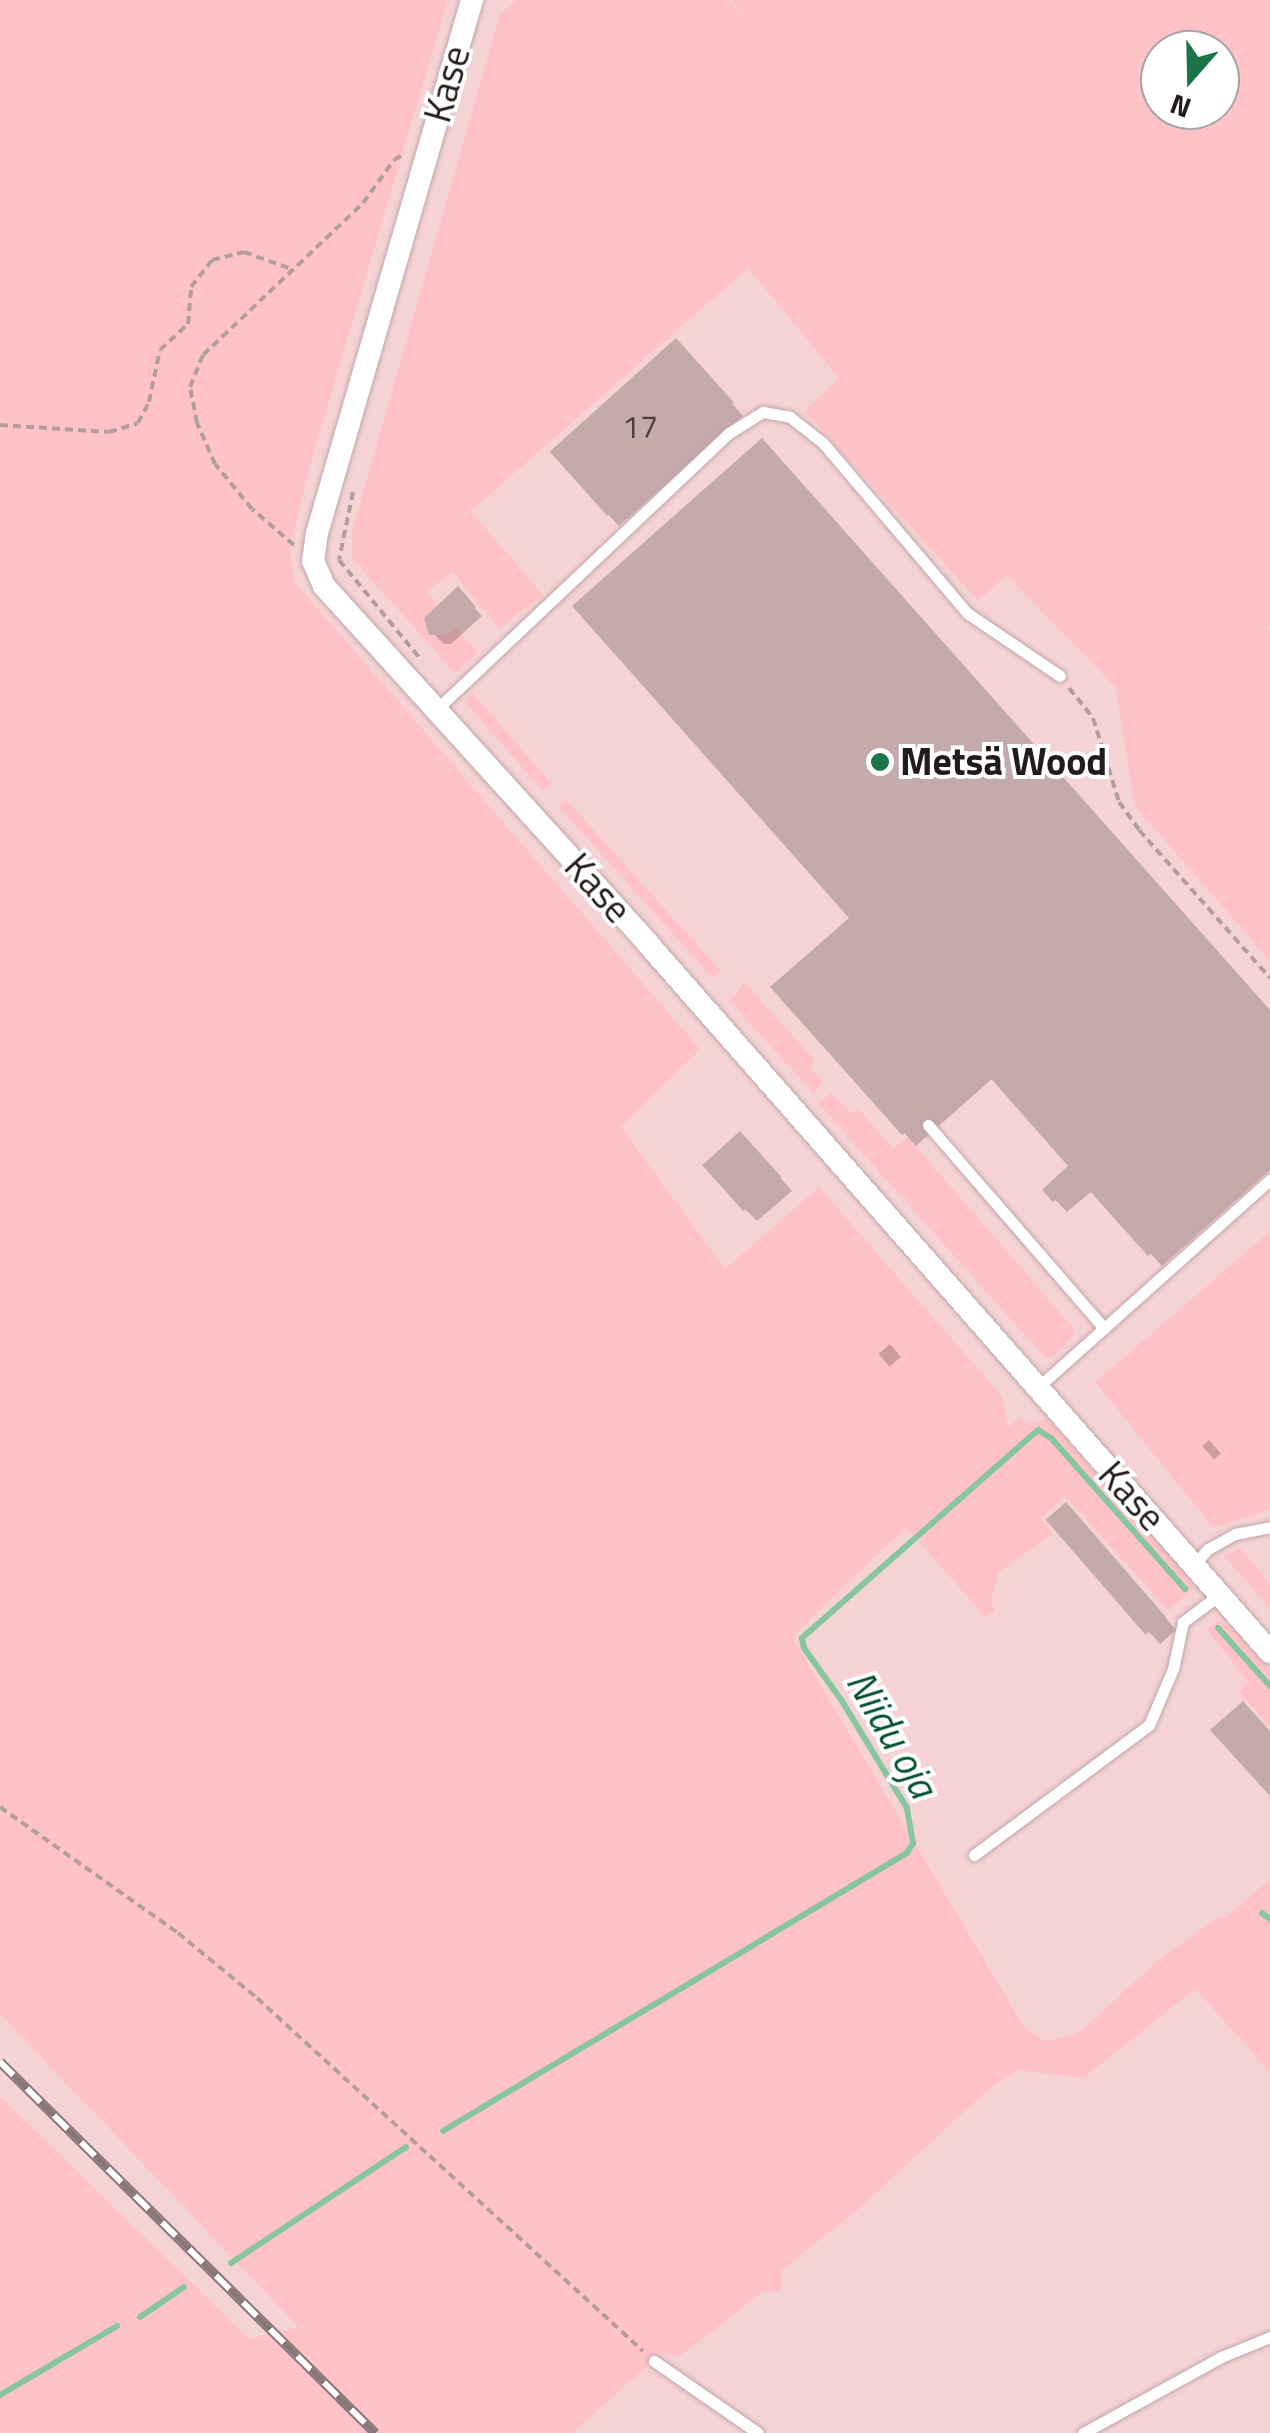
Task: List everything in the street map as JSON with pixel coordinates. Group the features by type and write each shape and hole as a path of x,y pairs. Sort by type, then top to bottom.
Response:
{"street":[{"name":"Kase","path":"472,0 313,561 324,586 650,945 1036,1390 1270,1652"}],"lane":[{"path":"436,710 729,433 762,412 790,417 823,442 968,613 1060,676"},
{"path":"928,1125 1104,1328"},
{"path":"1036,1390 1270,1180"},
{"path":"1194,1566 1208,1548 1235,1534 1270,1527"},
{"path":"974,1854 1149,1725 1173,1670 1183,1622 1219,1594"},
{"path":"1083,2433 1220,2357 1270,2337"},
{"path":"654,2361 758,2433"}],"path":[{"path":"313,561 252,510 214,464 197,423 190,387 203,355 364,202 394,160 419,144 429,147"},
{"path":"0,425 109,432 138,423 149,402 160,350 188,324 191,286 212,260 244,252 292,268"},
{"path":"355,483 338,560 428,668"},
{"path":"1060,676 1093,718 1120,802 1139,830 1270,978"},
{"path":"0,1806 178,1933 258,1998 654,2361"}],"shaded area":[{"path":"0,0 448,0 311,462 290,546 294,581 700,1049 621,1127 725,1269 819,1187 1002,1396 1008,1427 1021,1417 1028,1424 1047,1419 1191,1580 1193,1588 1169,1611 1065,1496 1041,1518 1053,1534 999,1572 991,1601 995,1611 985,1617 906,1527 792,1637 1025,2028 1045,2041 1076,2035 1162,1957 1219,1917 1225,1918 1270,1879 1270,2072 1195,1989 1084,2078 1018,2070 993,2085 861,2207 781,2271 781,2291 761,2293 679,2357 662,2353 573,2433 0,2433 0,2096 250,2339 298,2327 0,2014"},
{"path":"385,0 731,0 1270,627 1270,1231 1095,1382 1213,1528 1270,1510 1270,2433 573,2433 1025,2028 180,611"},
{"path":"516,0 728,0 746,20 731,0 1270,0 1270,627 1266,624 1270,630 1270,961 1134,805 1116,688 1007,575 978,601 804,411 839,378 748,268 471,511 543,595 499,629 453,572 426,592 478,653 455,673 352,557 352,531 500,14"},
{"path":"473,693 552,784 543,791 464,701"},
{"path":"567,800 720,970 712,978 559,807"},
{"path":"744,982 815,1060 810,1067 823,1082 813,1093 730,1001"},
{"path":"830,1092 852,1113 859,1109 893,1149 908,1137 1076,1331 1056,1355 1045,1358 818,1103"},
{"path":"1270,1231 1270,1510 1213,1528 1095,1382"},
{"path":"1240,1548 1270,1583 1270,1608 1224,1556"},
{"path":"1218,1621 1233,1629 1270,1670 1270,1727 1239,1692 1248,1682 1206,1629"},
{"path":"0,2014 298,2327 250,2339 0,2096"}],"building":[{"path":"676,338 734,402 607,516 550,452"},
{"name":"Metsä Wood","path":"762,438 1270,1010 1270,1147 1148,1256 1079,1179 1053,1202 1042,1190 1068,1166 980,1066 902,1135 770,987 849,918 572,606"},
{"path":"458,586 476,607 446,635 429,635 424,618"},
{"path":"740,1131 781,1177 744,1211 702,1165"},
{"path":"1066,1502 1166,1617 1145,1634 1046,1520"},
{"path":"1243,1701 1270,1731 1270,1796 1210,1730"}],"waterway":[{"name":"Niidu oja","path":"443,2131 907,1853 913,1843 907,1808 842,1701 804,1648 802,1638 1038,1430 1051,1438 1185,1589"},
{"name":"Niidu oja","path":"1218,1628 1270,1686"},
{"path":"1262,1913 1270,1919"},
{"name":"Niidu oja","path":"231,2263 406,2147"},
{"name":"Niidu oja","path":"140,2317 184,2287"},
{"name":"Niidu oja","path":"0,2395 117,2326"}],"railway":[{"path":"0,2062 375,2433"}],"place":[{"name":"Metsä Wood","path":"880,762"}]}
